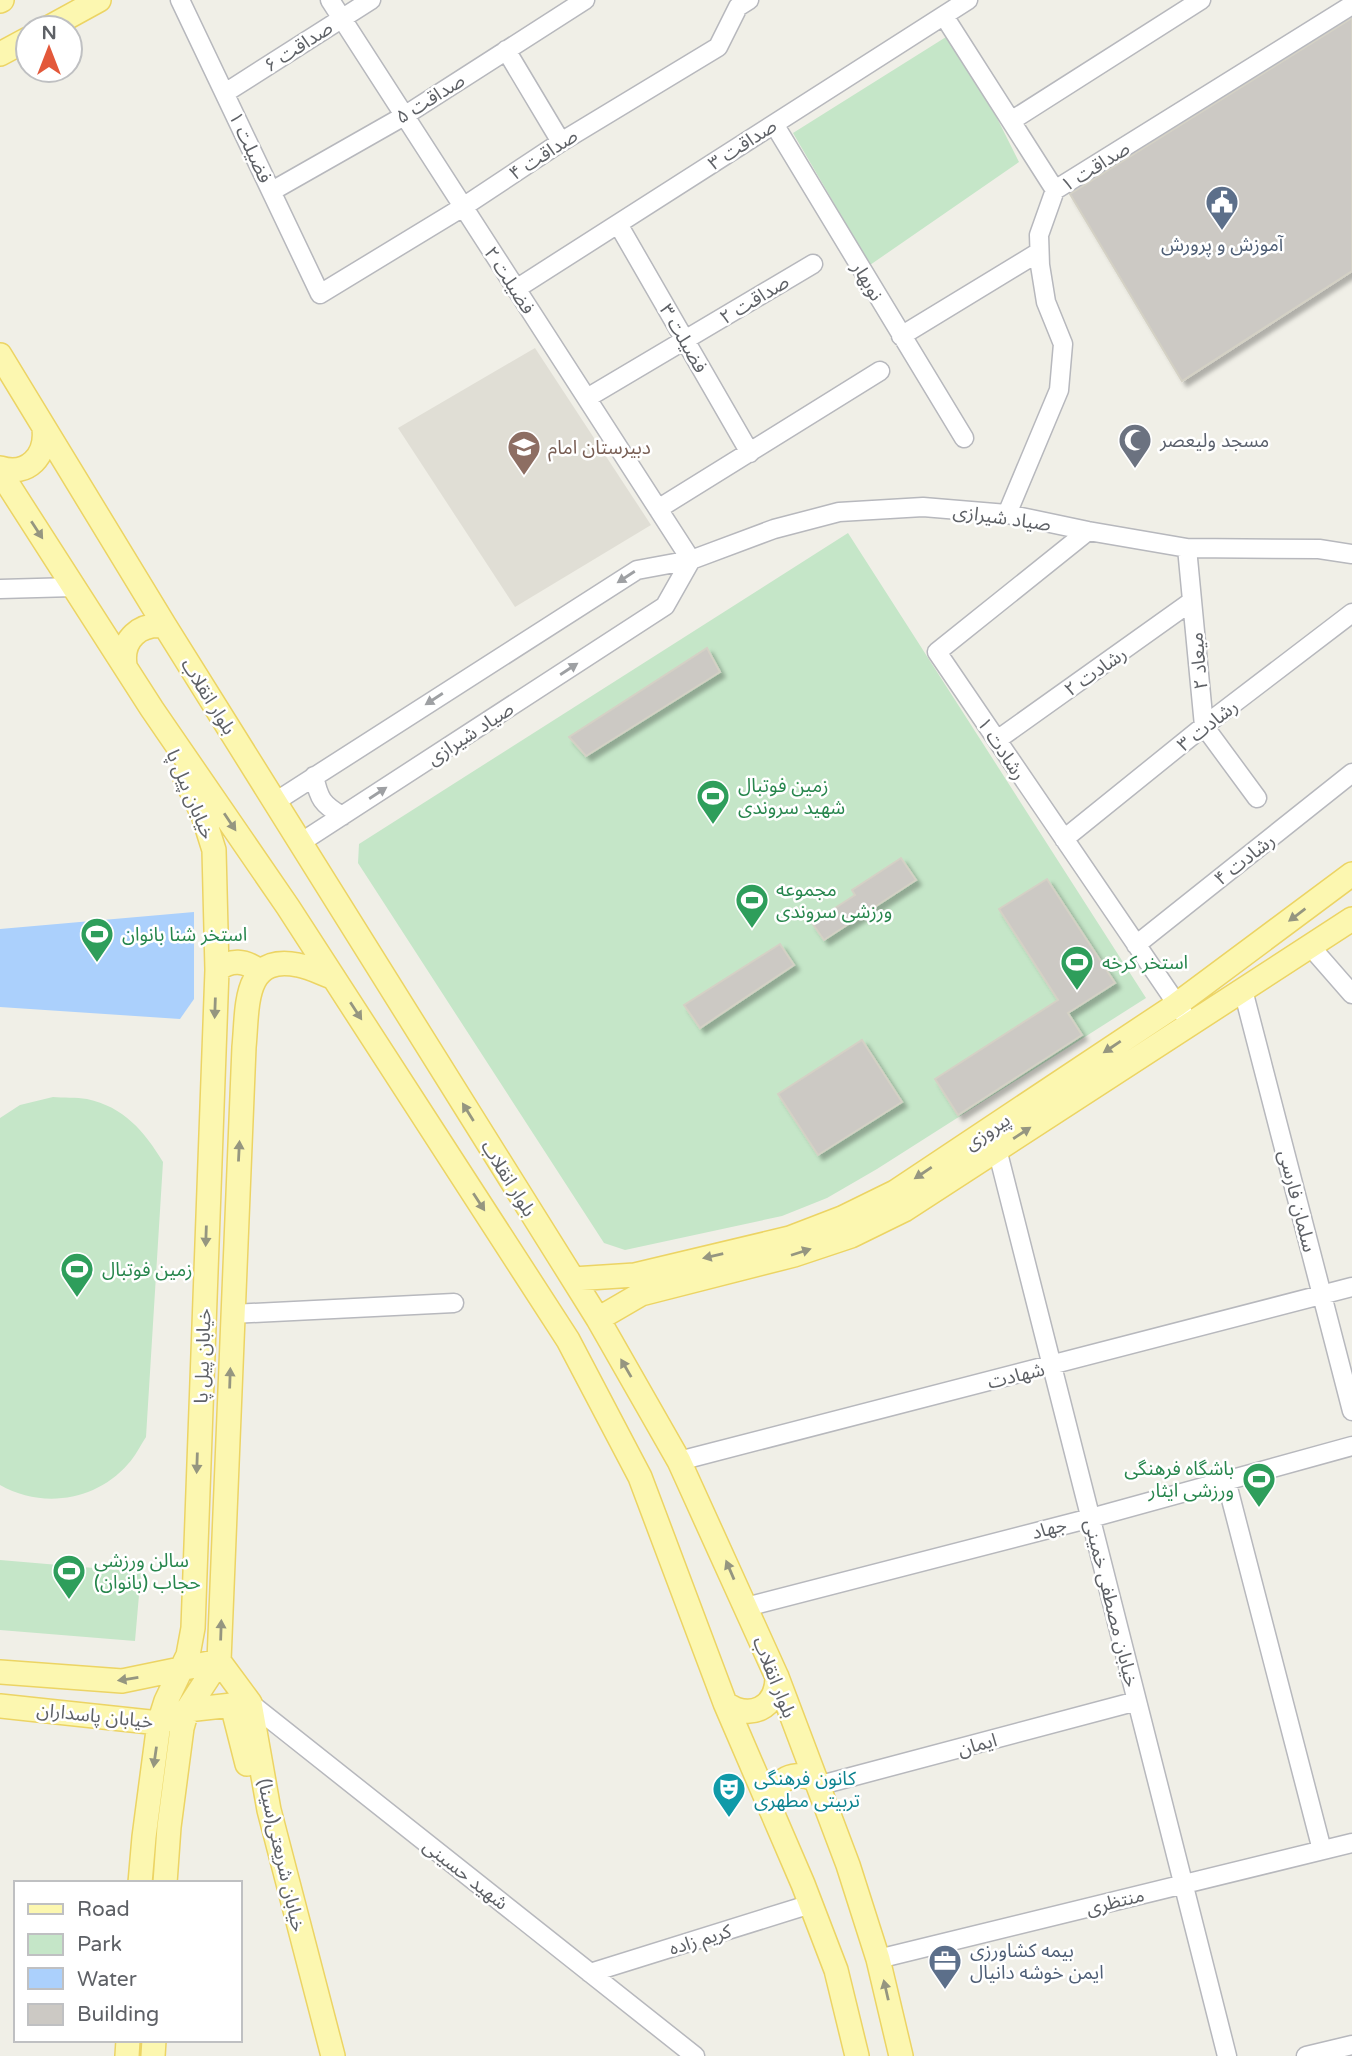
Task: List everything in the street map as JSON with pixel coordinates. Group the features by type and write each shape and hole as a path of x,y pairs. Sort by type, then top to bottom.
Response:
{"main road":[{"path":"74,14 99,0"},
{"name":"بلوار انقلاب","path":"0,355 165,626 573,1279 679,1461 777,1677 848,1865 878,1959 901,2056"},
{"path":"0,470 18,470 37,460 45,439 44,429"},
{"name":"بلوار انقلاب","path":"0,470 152,709 334,978 568,1340 640,1477 726,1703 836,1970 857,2056"},
{"path":"125,665 123,654 134,634 154,625 165,626"},
{"name":"خیابان پیل پا","path":"140,1881 159,1723 188,1655 193,1628 217,970 214,850 203,815 152,709"},
{"name":"پیروزی","path":"573,1279 635,1275 790,1238 842,1219 895,1192 1176,1005 1352,874"},
{"name":"پیروزی","path":"598,1320 641,1294 794,1255 850,1236 904,1210 1352,919"},
{"path":"217,970 224,964 243,962 259,971 275,963 300,965 334,978"},
{"name":"خیابان پیل پا","path":"219,1661 244,1047 251,984 259,971"},
{"path":"165,1881 180,1740 187,1710 219,1661"},
{"name":"خیابان پاسداران","path":"0,1672 122,1681 219,1661"},
{"name":"خیابان شریعتی(سینا)","path":"219,1661 241,1704 333,2056"},
{"path":"726,1703 742,1712 761,1709 774,1696 777,1677"},
{"path":"187,1710 241,1704"},
{"name":"خیابان شریعتی(سینا)","path":"241,1704 317,2056"},
{"name":"خیابان پاسداران","path":"0,1706 159,1723 187,1710"},
{"path":"771,1810 773,1791 786,1777 796,1775 816,1783"}],"street":[{"name":"فضیلت ۱","path":"180,0 320,294"},
{"name":"فضیلت ۲","path":"330,0 691,560"},
{"name":"صداقت ۶","path":"225,93 371,0"},
{"name":"صداقت ۵","path":"272,191 404,116 585,0"},
{"name":"صداقت ۳","path":"516,289 968,0"},
{"path":"1011,121 1200,0"},
{"name":"صداقت ۴","path":"320,294 463,207 561,142 719,47 740,2"},
{"name":"صداقت ۱","path":"1007,514 1059,390 1063,344 1046,302 1039,252 1039,235 1055,190 1352,5"},
{"path":"944,16 1055,190"},
{"path":"506,50 561,142"},
{"name":"نوبهار","path":"774,124 964,438"},
{"name":"فضیلت ۳","path":"618,224 750,453"},
{"path":"901,336 1039,252"},
{"name":"صداقت ۲","path":"587,398 813,264"},
{"path":"658,509 880,370"},
{"name":"صیاد شیرازی","path":"275,802 636,570 691,560 774,529 839,512 923,507 1007,514 1187,548 1319,549"},
{"name":"رشادت ۱","path":"1088,531 937,652 1191,1024"},
{"path":"1319,549 1352,540"},
{"name":"میعاد ۲","path":"1187,548 1204,726"},
{"path":"1319,549 1352,554"},
{"name":"صیاد شیرازی","path":"300,843 665,606 691,560"},
{"path":"0,589 74,587"},
{"name":"رشادت ۲","path":"997,740 1192,601"},
{"name":"رشادت ۳","path":"1064,839 1204,726 1352,613"},
{"path":"1204,726 1257,798"},
{"name":"رشادت ۴","path":"1136,945 1352,773"},
{"path":"314,776 318,795 327,807 342,816"},
{"path":"1310,946 1352,994"},
{"name":"سلمان فارسی","path":"1244,990 1352,1411"},
{"name":"خیابان مصطفی خمینی","path":"997,1149 1227,2056"},
{"name":"شهادت","path":"679,1461 1352,1287"},
{"path":"232,1314 454,1303"},
{"name":"جهاد","path":"746,1607 1091,1518 1352,1446"},
{"path":"1226,1480 1322,1850"},
{"name":"ایمان","path":"816,1783 1137,1701"},
{"name":"شهید حسینی","path":"241,1704 695,2056"},
{"name":"منتظری","path":"878,1959 1352,1843"},
{"name":"کریم زاده","path":"590,1973 811,1905"},
{"path":"1306,2056 1352,2045"}],"shaded area":[{"name":"دبیرستان امام","path":"535,348 651,525 515,607 398,428"}],"green space":[{"path":"954,32 1019,162 870,265 793,133"},
{"name":"مجموعه ورزشی سروندی","path":"848,533 1146,998 827,1198 782,1216 625,1250 604,1243 358,863 359,844"},
{"name":"زمین فوتبال","path":"53,1097 87,1099 112,1108 132,1122 163,1162 146,1437 135,1455 115,1477 85,1493 51,1499 16,1493 0,1485 0,1118 20,1105"},
{"name":"سالن ورزشی حجاب (بانوان)","path":"0,1560 141,1572 135,1641 0,1630"}],"water":[{"name":"استخر شنا بانوان","path":"194,912 194,999 180,1019 0,1007 0,929"}],"building":[{"name":"آموزش و پرورش","path":"1352,18 1352,271 1182,381 1070,194"},
{"path":"707,648 720,672 586,756 569,737"},
{"path":"901,858 916,880 824,940 812,923 855,895 852,890"},
{"name":"استخر کرخه","path":"1047,879 1115,983 1068,1013 1082,1035 958,1115 935,1079 1058,1000 999,909"},
{"path":"780,944 794,965 700,1028 684,1005"},
{"path":"862,1040 902,1102 818,1155 778,1094"}],"place":[{"name":"آموزش و پرورش","path":"1222,232"},
{"name":"مسجد ولیعصر","path":"1135,470"},
{"name":"دبیرستان امام","path":"524,477"},
{"name":"زمین فوتبال شهید سروندی","path":"713,826"},
{"name":"مجموعه ورزشی سروندی","path":"752,930"},
{"name":"استخر شنا بانوان","path":"97,964"},
{"name":"استخر کرخه","path":"1077,992"},
{"name":"زمین فوتبال","path":"77,1299"},
{"name":"باشگاه فرهنگی ورزشی ایثار","path":"1259,1509"},
{"name":"سالن ورزشی حجاب (بانوان)","path":"69,1601"},
{"name":"کانون فرهنگی تربیتی مطهری","path":"729,1819"},
{"name":"بیمه کشاورزی ایمن خوشه دانیال","path":"945,1991"}]}
